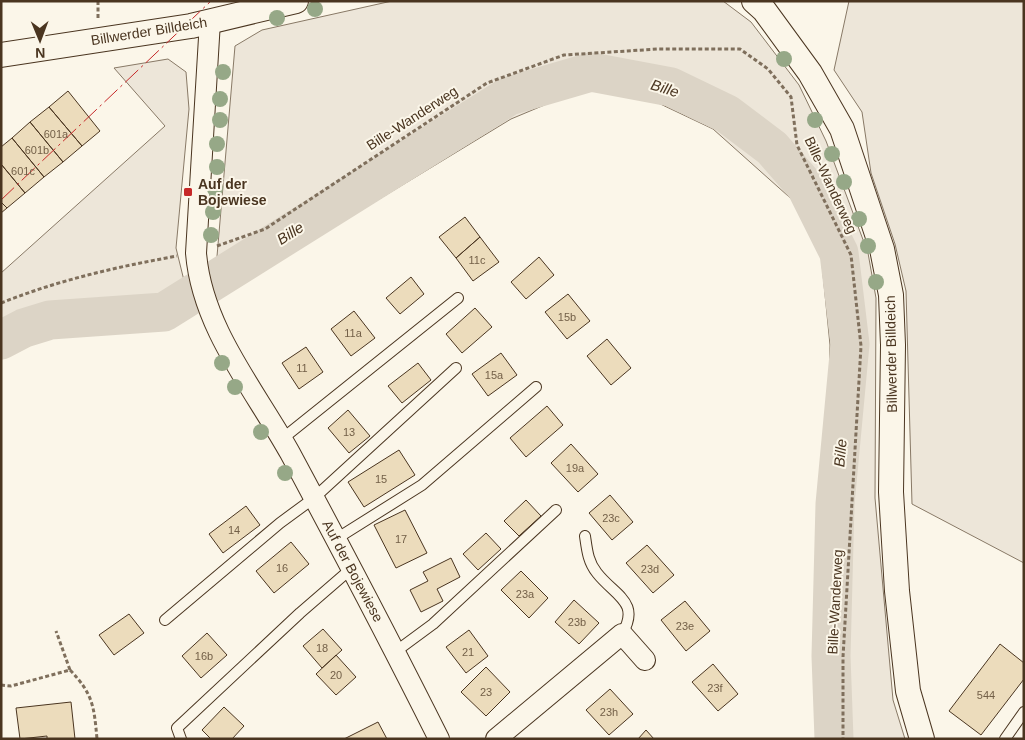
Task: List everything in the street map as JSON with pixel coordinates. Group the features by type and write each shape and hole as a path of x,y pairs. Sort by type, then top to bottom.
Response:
{"street":[{"name":"Billwerder Billdeich","path":"1,54 210,21 296,1"},
{"name":"Billwerder Billdeich","path":"762,4 810,73 842,129 882,249 891,295 893,345 891,492 897,591 908,691 922,739"},
{"path":"196,253 210,21"},
{"name":"Auf der Bojewiese","path":"196,253 199,274 206,299 226,346 282,439 352,568 439,739"},
{"path":"496,739 622,634 645,660"}],"lane":[{"path":"282,439 458,298"},
{"path":"165,620 280,523 314,498 456,368"},
{"path":"336,539 422,485 536,387"},
{"path":"395,652 433,624 556,510"},
{"path":"585,536 588,557 596,572 624,600 630,610 629,622 622,634"},
{"path":"181,739 177,728 300,613 352,568"},
{"path":"1005,739 1024,712"}],"path":[{"name":"Bille-Wanderweg","path":"1,303 35,289 102,270 196,253 265,229 487,83 564,55 658,48 740,49 768,69 791,97 797,145 852,254 861,346 843,657 843,739"},
{"path":"56,631 70,670 86,687 94,711 97,739"},
{"path":"1,685 11,686 70,670"}],"shaded area":[{"path":"392,1 723,1 751,22 799,85 826,141 868,253 876,298 875,498 893,700 905,739 822,739 830,345 821,254 797,204 713,129 654,101 585,88 511,119 223,294 216,268 235,46 262,30"},
{"path":"849,1 1024,1 1024,563 912,504 906,291 895,244 871,173 862,112 834,70"},
{"path":"168,59 186,72 189,109 176,248 192,313 155,325 29,335 1,355 1,273 165,126 114,68"}],"building":[{"path":"68,91 100,131 82,146 49,107"},
{"path":"49,107 82,146 63,162 30,122"},
{"path":"30,122 63,162 44,177 12,138"},
{"path":"12,138 44,177 25,193 1,164 1,147"},
{"path":"1,164 25,193 7,208 1,202"},
{"path":"1,202 7,208 1,213"},
{"path":"465,217 480,237 456,258 439,237"},
{"path":"480,237 499,262 473,281 456,258"},
{"path":"539,257 554,275 526,299 511,282"},
{"path":"411,277 424,294 400,314 386,298"},
{"path":"568,294 590,321 567,339 545,312"},
{"path":"475,308 492,327 462,353 446,334"},
{"path":"354,311 375,338 351,356 331,329"},
{"path":"607,339 631,368 611,385 587,356"},
{"path":"306,347 323,372 299,389 282,363"},
{"path":"501,353 517,375 488,396 472,374"},
{"path":"418,363 431,380 402,403 388,386"},
{"path":"547,406 563,425 526,457 510,438"},
{"path":"348,410 370,436 349,453 328,428"},
{"path":"571,444 598,474 578,492 551,463"},
{"path":"399,450 415,475 364,507 348,482"},
{"path":"610,495 633,522 612,540 589,513"},
{"path":"526,500 541,516 519,536 504,521"},
{"path":"246,506 260,525 223,553 209,534"},
{"path":"405,510 427,553 396,568 374,525"},
{"path":"486,533 501,549 478,570 463,554"},
{"path":"291,542 309,564 274,593 256,571"},
{"path":"647,545 674,575 653,593 626,563"},
{"path":"451,558 460,577 437,589 443,601 421,612 410,590 428,581 423,572"},
{"path":"521,571 548,598 529,618 501,590"},
{"path":"574,600 599,623 579,644 555,622"},
{"path":"685,601 710,631 686,651 661,620"},
{"path":"129,614 144,633 114,655 99,635"},
{"path":"323,629 342,650 322,668 303,646"},
{"path":"469,630 488,656 466,673 446,647"},
{"path":"207,633 227,655 201,678 182,656"},
{"path":"1000,644 1024,663 1024,679 981,735 949,711"},
{"path":"336,655 356,677 336,695 316,674"},
{"path":"713,664 738,694 718,711 692,682"},
{"path":"486,667 510,692 486,716 461,692"},
{"path":"610,689 633,714 609,735 586,710"},
{"path":"71,702 75,739 47,739 47,736 20,739 16,708"},
{"path":"224,707 244,726 232,739 211,739 202,730"},
{"path":"378,722 387,739 344,739"},
{"path":"646,730 654,739 638,739"}],"waterway":[{"name":"Bille","path":"1,340 24,328 50,320 164,312 509,96 591,72 671,87 727,114 772,148 806,187 839,253 850,344 835,504 831,656 834,739"}],"power":[{"path":"1,200 211,1"}],"place":[{"name":"Auf der Bojewiese","path":"188,192"}]}
